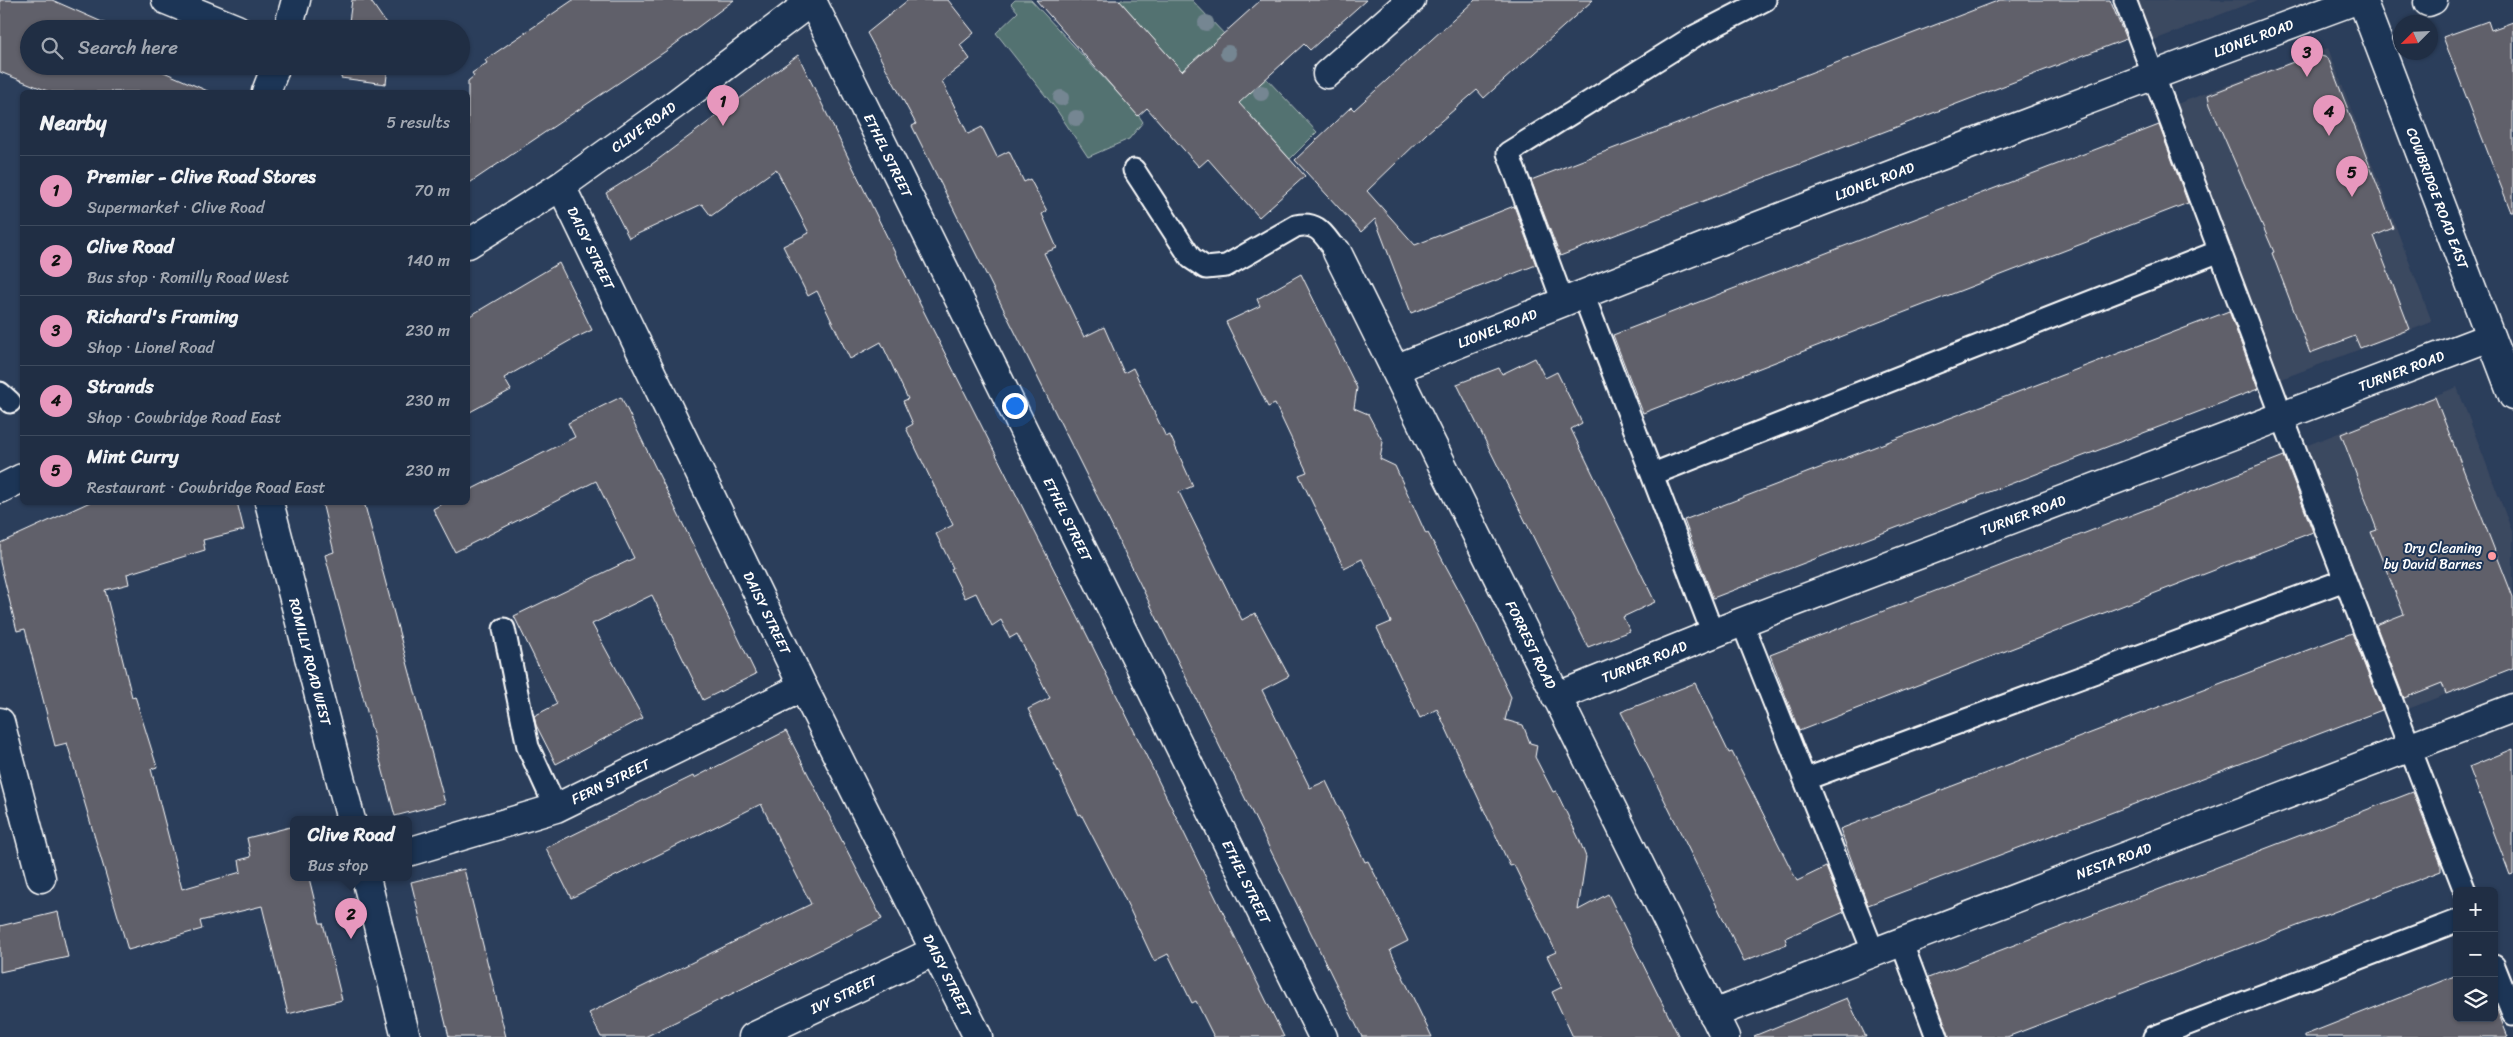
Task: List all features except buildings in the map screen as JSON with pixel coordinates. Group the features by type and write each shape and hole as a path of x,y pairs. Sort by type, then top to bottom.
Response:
{"street":[{"path":"166,0 215,20"},
{"path":"290,20 296,0"},
{"name":"CLIVE ROAD","path":"470,243 560,186 674,105 813,0"},
{"name":"ETHEL STREET","path":"813,0 1323,1037"},
{"path":"1327,74 1411,0"},
{"name":"LIONEL ROAD","path":"1396,369 1573,298 2153,74 2356,0"},
{"name":"COWBRIDGE ROAD EAST","path":"2362,0 2490,337 2512,389"},
{"path":"267,90 273,75"},
{"name":"DAISY STREET","path":"560,186 803,687 978,1037"},
{"name":"FORREST ROAD","path":"1336,252 1396,369 1719,1025"},
{"name":"TURNER ROAD","path":"1556,696 1742,622 2490,337"},
{"path":"0,489 20,479"},
{"name":"ROMILLY ROAD WEST","path":"270,505 350,816"},
{"name":"FERN STREET","path":"412,851 556,808 803,687"},
{"name":"NESTA ROAD","path":"1719,1025 1873,951 2513,708"},
{"path":"0,722 41,878"},
{"path":"367,881 406,1037"},
{"name":"IVY STREET","path":"753,1037 935,951"}],"lane":[{"path":"1713,634 1653,474 1508,153 1692,37 1764,0"},
{"path":"2125,0 2282,416 2464,887"},
{"path":"1134,170 1191,258 1206,268 1226,266 1296,226 1308,223 1319,229 1336,252"},
{"path":"1653,474 2220,251"},
{"path":"1806,779 2345,580"},
{"path":"1742,622 1873,951"},
{"path":"504,630 528,747 556,808"},
{"path":"2154,1037 2453,923"},
{"path":"1901,941 1937,1037"},
{"path":"2498,976 2513,1014"}],"shaded area":[{"path":"2134,0 2258,0 2149,42"},
{"path":"2328,48 2432,322 2279,380 2174,105"},
{"path":"2457,387 2513,534 2513,668 2408,709 2305,446"}],"green space":[{"path":"1015,0 1031,0 1139,116 1143,122 1129,139 1088,157 1056,109 996,33 1018,12 1011,4"},
{"path":"1119,0 1192,0 1317,132 1290,159 1252,117 1190,64 1182,71"}],"place":[{"name":"Richard's Framing","path":"2307,77"},
{"name":"Premier - Clive Road Stores","path":"723,126"},
{"name":"Strands","path":"2329,136"},
{"name":"Mint Curry","path":"2352,197"},
{"name":"Dry Cleaning by David Barnes","path":"2492,556"},
{"name":"Clive Road","path":"351,939"}]}
